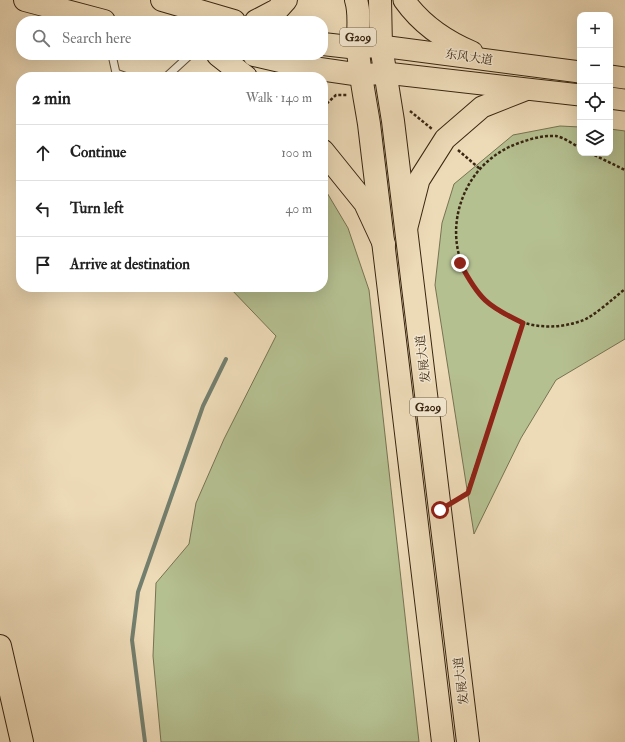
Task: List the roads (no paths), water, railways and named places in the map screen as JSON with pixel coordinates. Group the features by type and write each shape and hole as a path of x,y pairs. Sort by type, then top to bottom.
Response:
{"highway":[{"path":"25,0 85,16"},
{"path":"162,0 217,16"},
{"path":"266,16 277,10 286,0"},
{"name":"G209","path":"356,0 359,9 358,48 361,75"},
{"name":"G209","path":"380,0 381,46 386,72"},
{"path":"328,45 358,48"},
{"path":"224,60 240,72"},
{"path":"276,60 306,67 361,75"},
{"name":"发展大道","path":"386,72 468,742"},
{"name":"发展大道","path":"361,75 369,124 384,244 443,742"},
{"path":"328,157 364,203 384,244"},
{"path":"0,646 22,742"}],"main road":[{"path":"404,0 413,12 451,42 495,61"},
{"name":"东风大道","path":"358,48 381,46 577,72"},
{"name":"东风大道","path":"361,75 386,72 577,95"},
{"path":"613,76 625,78"},
{"path":"406,228 419,180 445,139 482,107 528,89"},
{"path":"613,98 625,100"}],"lane":[{"path":"113,60 116,72"},
{"path":"171,72 185,60"}],"waterway":[{"path":"145,742 132,640 138,592 203,406 226,359"}]}
